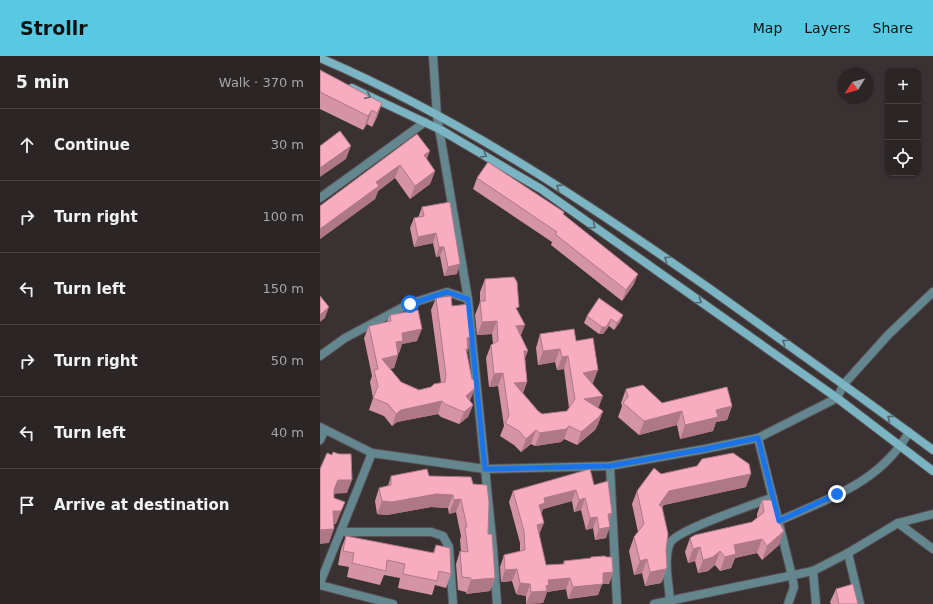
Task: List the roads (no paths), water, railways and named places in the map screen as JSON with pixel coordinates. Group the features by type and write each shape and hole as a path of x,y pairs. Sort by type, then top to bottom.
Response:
{"street":[{"path":"433,56 438,116 468,299 497,604"},
{"path":"320,58 356,73 438,116 554,184 620,226 844,384 933,450"},
{"path":"342,83 441,130 540,189 837,398 933,471"},
{"path":"320,198 425,122"},
{"path":"320,356 345,338 410,304 447,292 468,299"},
{"path":"320,440 322,429 372,453 485,469 610,466 758,438 837,398 844,384 888,335 933,292"},
{"path":"779,521 865,480 879,470 902,446 909,432"},
{"path":"758,438 794,587 788,604"},
{"path":"372,453 320,584 393,604"},
{"path":"610,466 617,604"},
{"path":"670,601 666,556 670,541 683,531 773,498"},
{"path":"654,604 813,571 848,553 898,523 933,514"},
{"path":"898,523 933,549"},
{"path":"341,532 430,532 443,536 449,547 453,604"},
{"path":"848,553 860,604"},
{"path":"813,571 816,604"}]}
